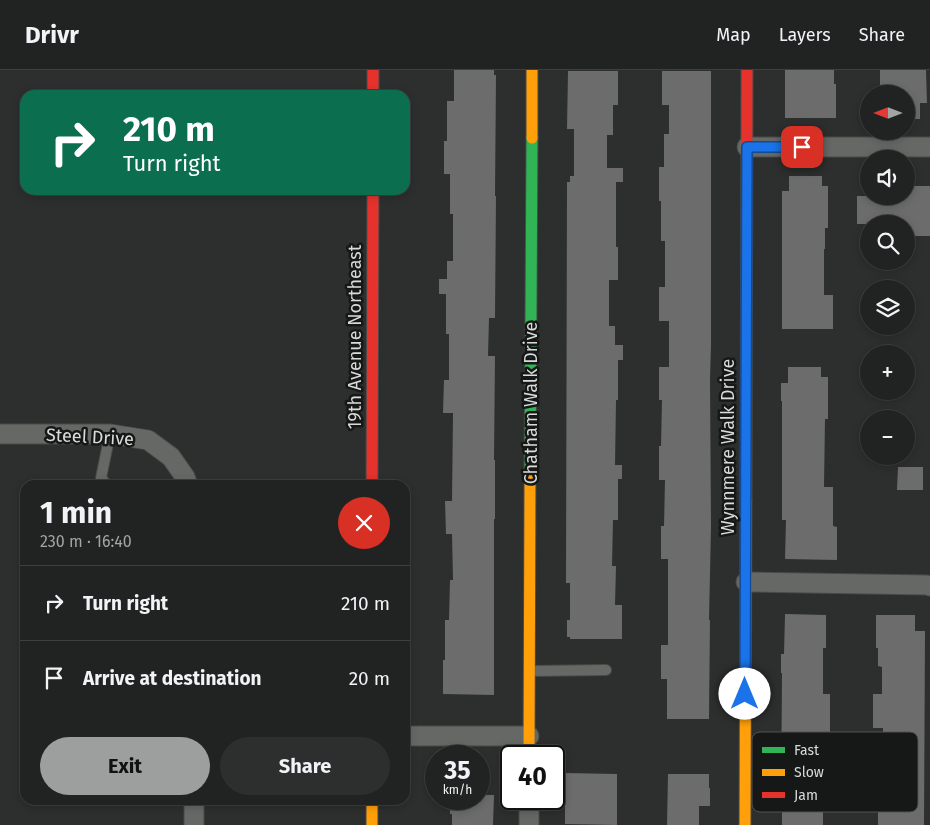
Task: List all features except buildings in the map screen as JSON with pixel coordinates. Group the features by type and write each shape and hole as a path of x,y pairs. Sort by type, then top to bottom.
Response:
{"street":[{"path":"373,70 373,90"},
{"name":"Chatham Walk Drive","path":"529,745 532,70"},
{"name":"Wynnmere Walk Drive","path":"745,825 747,70"},
{"path":"747,147 930,147"},
{"name":"19th Avenue Northeast","path":"372,480 373,195"},
{"name":"Steel Drive","path":"0,434 110,434 148,440 171,457 186,480"},
{"path":"746,582 927,584 930,586"},
{"path":"410,736 529,736"},
{"path":"194,805 194,825"},
{"path":"372,805 372,825"},
{"path":"529,810 529,825"}],"lane":[{"path":"103,480 101,478 110,434"},
{"path":"529,671 606,670"}],"traffic: fast":[{"path":"530,478 532,138"}],"traffic: slow":[{"path":"532,70 532,138"},
{"path":"529,745 530,478"},
{"path":"745,825 746,500"},
{"path":"372,805 372,825"}],"traffic: jam":[{"path":"373,70 373,90"},
{"path":"746,500 747,70"},
{"path":"372,480 373,195"}],"route":[{"path":"745,694 747,147 802,147"}]}
